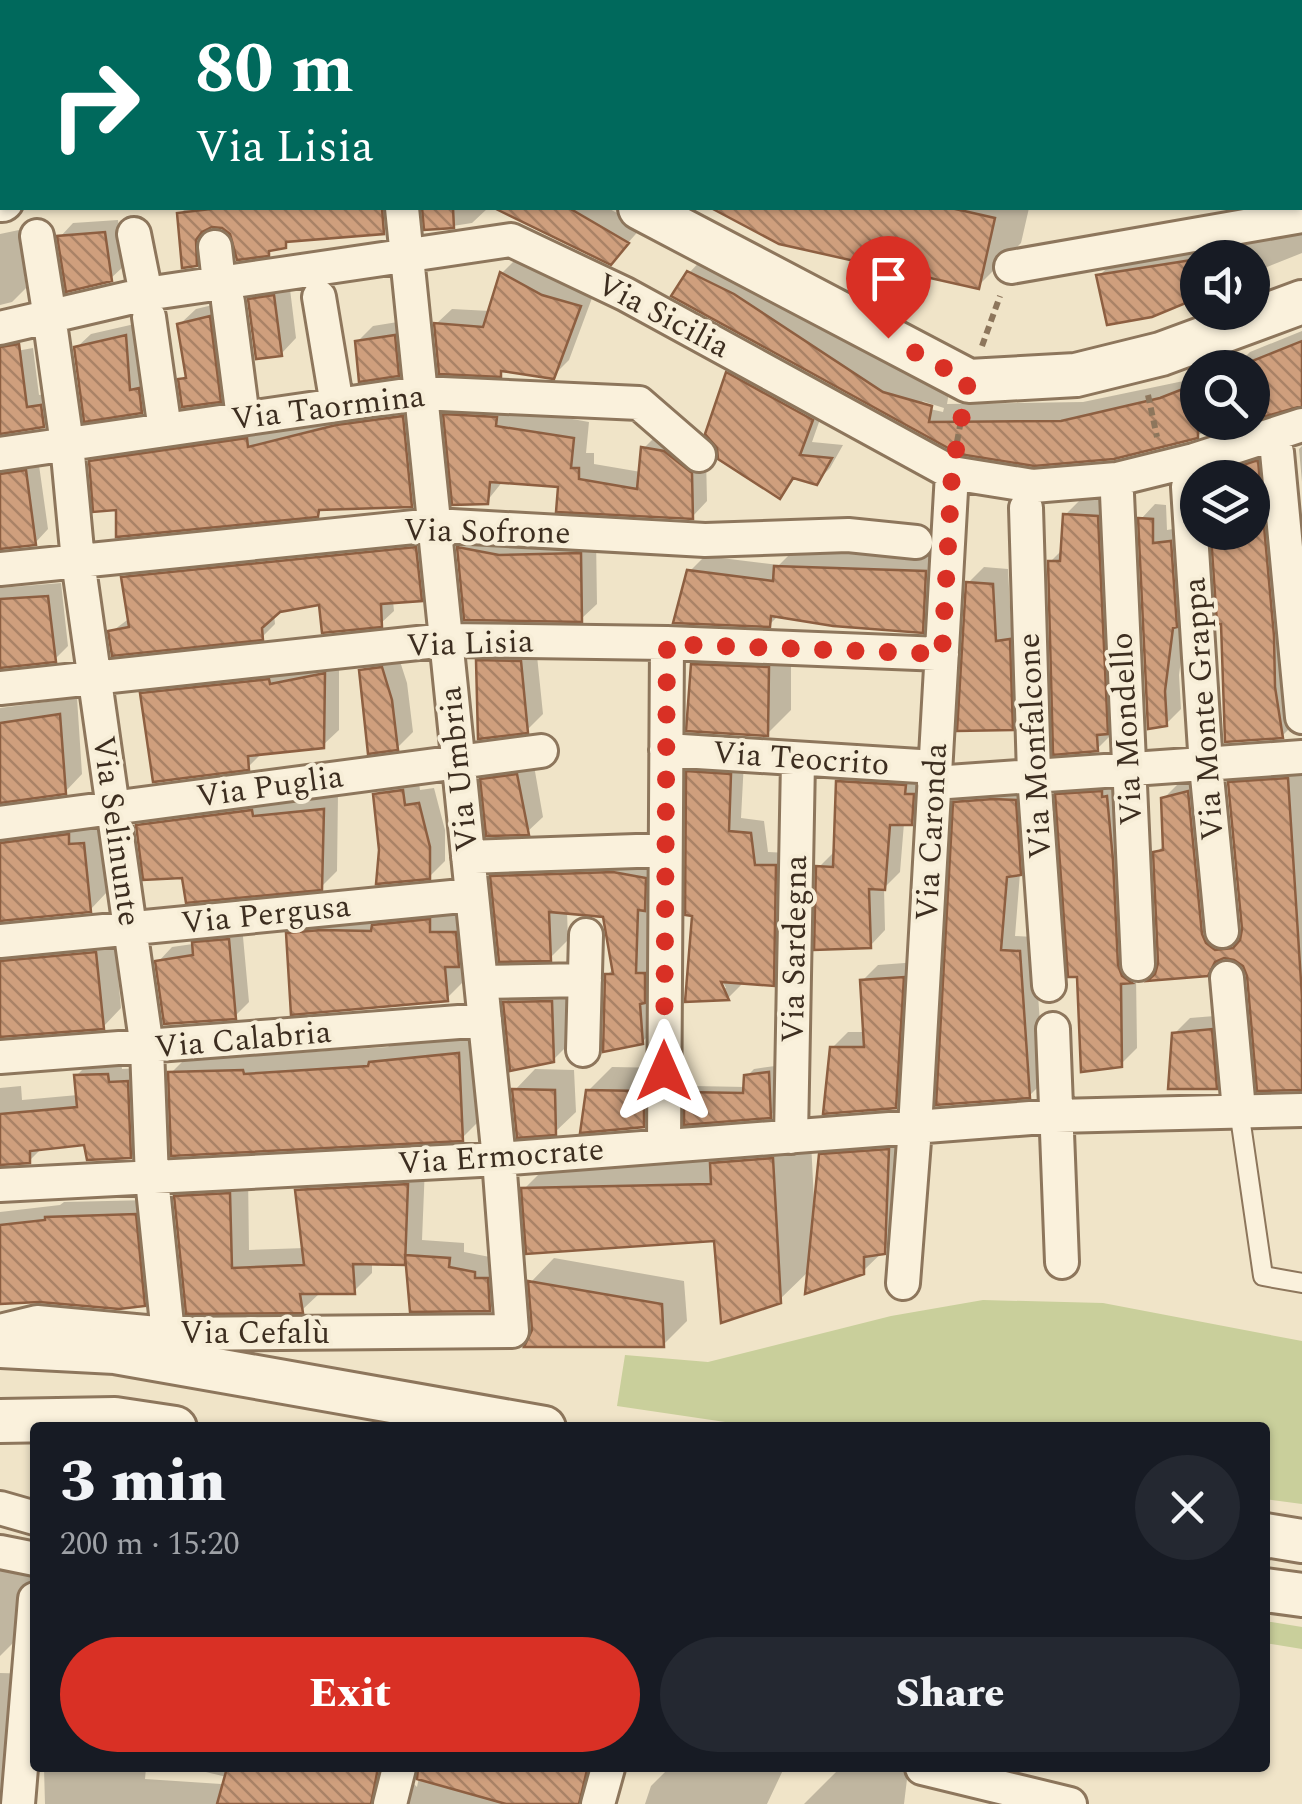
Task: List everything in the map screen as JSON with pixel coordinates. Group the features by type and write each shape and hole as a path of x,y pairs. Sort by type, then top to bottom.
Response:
{"street":[{"name":"Via Umbria","path":"402,210 499,1159 512,1331"},
{"path":"644,210 968,381 1076,375 1140,360 1302,302"},
{"path":"1011,266 1302,216"},
{"path":"134,234 165,430"},
{"name":"Via Selinunte","path":"37,236 146,1048 152,1178 168,1334"},
{"name":"Via Sicilia","path":"0,328 50,324 406,254 511,240 626,294 952,473 1033,486 1176,477 1302,425"},
{"path":"215,247 244,418"},
{"path":"320,297 337,404"},
{"name":"Via Taormina","path":"0,454 420,393 638,404 698,455"},
{"path":"1277,452 1302,717"},
{"name":"Via Caronda","path":"903,1284 952,473"},
{"name":"Via Monte Grappa","path":"1176,477 1222,931"},
{"name":"Via Mondello","path":"1117,494 1138,964"},
{"name":"Via Monfalcone","path":"1026,508 1034,775 1049,985"},
{"name":"Via Sofrone","path":"0,569 434,525 704,540 848,535 916,542"},
{"name":"Via Lisia","path":"0,688 446,640 942,654"},
{"path":"664,1145 667,644"},
{"name":"Via Teocrito","path":"666,750 935,775 1128,771 1302,758"},
{"name":"Via Puglia","path":"0,823 541,752"},
{"name":"Via Sardegna","path":"791,1137 798,760"},
{"path":"468,856 665,850"},
{"name":"Via Pergusa","path":"0,941 472,895"},
{"path":"583,1050 586,935"},
{"path":"1227,978 1239,1110"},
{"path":"481,982 585,980"},
{"name":"Via Calabria","path":"0,1057 485,1020"},
{"path":"1053,1028 1062,1262"},
{"name":"Via Ermocrate","path":"0,1186 499,1159 1056,1116 1302,1110"},
{"name":"Via Cefalù","path":"0,1331 37,1322 168,1334 512,1331"},
{"path":"0,1346 115,1352 513,1422"},
{"path":"0,1421 135,1422"},
{"path":"0,1508 30,1517"},
{"path":"1270,1536 1302,1540"},
{"path":"0,1552 30,1558"},
{"path":"1270,1591 1302,1595"},
{"path":"18,1804 30,1659"},
{"path":"390,1804 398,1772"},
{"path":"598,1804 607,1772"},
{"path":"938,1772 1070,1804"}],"lane":[{"path":"1239,1110 1263,1276 1302,1282"}],"path":[{"path":"952,473 968,381 1011,266"},
{"path":"1140,360 1176,477"}],"green space":[{"path":"983,1300 1103,1303 1302,1341 1302,1504 1270,1500 1270,1422 725,1422 617,1406 625,1355 708,1362 891,1316"},
{"path":"1270,1622 1302,1627 1302,1649 1270,1644"}],"building":[{"path":"382,210 384,234 286,242 286,248 269,251 269,256 237,260 230,234 212,227 196,240 197,266 182,268 177,213"},
{"path":"422,210 453,210 454,228 424,230"},
{"path":"498,210 572,210 629,243 611,265"},
{"path":"715,210 960,210 995,218 979,289 779,244"},
{"path":"105,232 112,281 66,292 57,236"},
{"path":"1180,262 1180,305 1152,317 1107,325 1096,275"},
{"path":"687,271 734,294 883,392 932,406 929,422 1061,421 1180,390 1180,440 1190,440 1114,459 1034,466 959,454 671,296"},
{"path":"500,272 542,295 581,306 554,379 501,371 501,377 439,374 434,323 483,327"},
{"path":"274,295 282,356 256,359 248,299"},
{"path":"210,316 221,402 182,407 178,379 186,378 177,324"},
{"path":"126,335 130,390 139,388 142,413 84,422 74,347"},
{"path":"395,335 399,376 359,382 355,341"},
{"path":"1302,341 1302,406 1270,415 1270,354"},
{"path":"19,344 27,407 41,405 44,427 0,434 0,347"},
{"path":"726,372 813,420 800,455 832,458 817,485 793,478 780,499 718,459 717,448 705,434"},
{"path":"443,414 497,417 496,426 574,438 571,468 579,468 579,479 637,489 641,447 664,451 692,473 693,519 556,512 558,487 490,482 488,504 452,505"},
{"path":"403,416 412,507 319,510 318,517 116,537 116,510 93,512 89,461 247,438 248,447 336,425"},
{"path":"26,470 36,545 0,549 0,474"},
{"path":"1063,514 1098,516 1108,734 1097,735 1098,751 1053,755 1048,561 1060,561"},
{"path":"1138,518 1153,519 1153,543 1171,541 1177,627 1173,628 1165,691 1167,726 1148,729"},
{"path":"416,547 422,601 381,604 382,627 322,633 319,605 280,612 262,628 263,640 112,656 108,631 129,627 121,577"},
{"path":"457,547 499,555 581,553 582,622 464,620"},
{"path":"1212,550 1266,550 1275,687 1283,738 1225,742 1221,624 1217,624"},
{"path":"774,566 926,571 923,633 833,626 771,616 770,627 673,623 687,570 773,581"},
{"path":"966,582 993,584 996,641 1010,639 1013,730 957,731"},
{"path":"48,596 56,662 0,668 0,599"},
{"path":"476,660 521,661 528,733 478,739"},
{"path":"691,664 769,667 768,736 686,731"},
{"path":"382,667 392,700 398,750 368,754 359,670"},
{"path":"325,673 324,748 248,756 249,770 153,782 140,693 269,679 270,684"},
{"path":"60,714 66,794 0,803 0,723"},
{"path":"686,771 731,774 729,831 751,833 755,865 776,865 774,986 721,982 729,1000 685,1002 692,916 685,915"},
{"path":"517,774 529,835 486,836 480,779"},
{"path":"1288,778 1302,997 1302,1090 1257,1091 1243,966 1224,958 1215,962 1208,976 1147,981 1155,974 1158,963 1153,852 1163,850 1161,798 1188,791 1202,934 1215,950 1233,948 1242,929 1228,782"},
{"path":"836,781 906,785 905,794 914,794 912,825 890,825 885,890 869,889 871,948 814,950 816,866 833,867"},
{"path":"403,790 405,805 419,803 430,847 430,879 376,884 379,850 373,794"},
{"path":"1102,791 1102,797 1107,796 1113,860 1118,965 1122,976 1132,983 1121,984 1122,1067 1081,1072 1077,977 1068,977 1055,794"},
{"path":"1016,800 1021,875 1007,877 1001,950 1020,951 1030,1098 936,1105 953,802"},
{"path":"324,809 322,890 186,903 182,878 143,880 136,825 252,810 253,816"},
{"path":"69,834 69,844 84,843 91,912 0,921 0,843"},
{"path":"613,872 646,878 645,911 638,910 636,973 645,973 645,1003 640,1004 643,1044 603,1052 605,974 613,974 603,917 549,912 551,961 499,962 490,876"},
{"path":"430,919 430,932 456,932 459,967 445,967 448,1001 291,1015 286,933 371,931 372,925"},
{"path":"229,939 236,1019 164,1024 155,961 193,955 192,942"},
{"path":"96,952 104,1029 0,1037 0,961"},
{"path":"904,977 896,1108 823,1114 830,1047 864,1047 860,980"},
{"path":"552,1001 554,1062 510,1071 503,1002"},
{"path":"1212,1029 1217,1089 1168,1089 1172,1033"},
{"path":"459,1053 463,1141 171,1156 168,1072 243,1070 244,1074 368,1066 369,1062"},
{"path":"769,1072 771,1118 684,1125 684,1092 743,1093 744,1075"},
{"path":"108,1074 109,1082 128,1081 131,1158 87,1160 84,1145 30,1151 30,1163 0,1165 0,1114 77,1107 74,1075"},
{"path":"512,1089 555,1090 556,1135 517,1138"},
{"path":"586,1090 644,1091 644,1127 580,1133"},
{"path":"889,1149 885,1254 864,1257 864,1274 805,1294 819,1154"},
{"path":"773,1158 781,1303 721,1323 714,1241 526,1254 521,1188 711,1184 710,1163"},
{"path":"408,1184 405,1265 353,1264 355,1294 300,1294 303,1313 186,1314 174,1196 230,1193 232,1268 304,1265 295,1190"},
{"path":"136,1214 145,1306 119,1309 39,1302 0,1304 0,1225 45,1217"},
{"path":"405,1255 450,1258 449,1267 475,1272 475,1278 488,1278 490,1311 410,1312"},
{"path":"528,1281 662,1304 664,1347 524,1347 532,1330"},
{"path":"226,1772 377,1772 371,1804 217,1804"},
{"path":"418,1772 587,1772 579,1804 506,1804 417,1779"}],"route":[{"path":"664,1071 667,644 942,654 952,473 968,381 888,338"}]}
